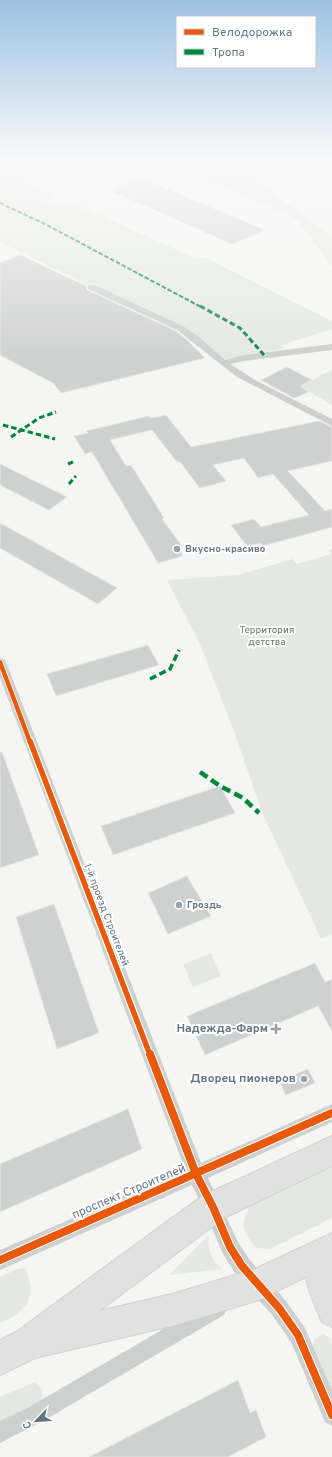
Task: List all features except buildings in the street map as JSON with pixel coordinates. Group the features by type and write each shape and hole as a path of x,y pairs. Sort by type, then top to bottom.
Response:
{"main road":[{"path":"0,1358 28,1344 213,1207 332,1151"},
{"path":"28,1344 172,1310 258,1284 326,1251"}],"street":[{"path":"91,287 180,328 190,334 223,363 267,390 332,423"},
{"path":"223,363 244,358 332,347"},
{"name":"1-й проезд Строителей","path":"0,662 196,1174 213,1207 230,1247 242,1266 278,1308 298,1335 332,1415"},
{"name":"проспект Строителей","path":"0,1260 332,1113"},
{"path":"326,1251 320,1280 332,1312"},
{"path":"0,1432 36,1414 258,1284"}],"green space":[{"path":"0,227 126,227 197,259 204,257 332,321 332,329 282,345 285,348 217,361 181,330 0,242"},
{"path":"302,227 318,227 332,237 332,266"},
{"path":"332,370 332,405 300,386"},
{"name":"Территория детства","path":"332,549 332,934 321,939 262,812 234,731 200,644 167,580 238,575 293,559 297,564 331,554 329,550"},
{"path":"211,953 221,976 193,987 183,964"},
{"path":"332,1166 332,1218 270,1249 257,1248 248,1237 244,1228 245,1218 250,1205"},
{"path":"208,1236 211,1254 215,1262 222,1269 169,1275"},
{"path":"25,1268 29,1278 30,1287 28,1302 17,1313 0,1323 0,1277 18,1269"},
{"path":"323,1334 329,1338 332,1345 332,1390 313,1347 314,1340"},
{"path":"35,1382 43,1389 41,1401 0,1424 0,1397"}],"marked path":[{"path":"51,227 240,328 264,355"},
{"path":"11,437 39,418 56,412"},
{"path":"3,425 55,439"},
{"path":"68,464 75,461"},
{"path":"69,484 76,476"},
{"path":"150,679 170,669 179,650"},
{"path":"200,772 220,786 243,798 259,813"}],"cycle path":[{"path":"0,662 196,1174 213,1207 230,1247 242,1266 279,1308 298,1335 332,1415"},
{"path":"0,1260 332,1113"}],"place":[{"name":"Вкусно-красиво","path":"177,549"},
{"name":"Гроздь","path":"179,905"},
{"name":"Надежда-Фарм","path":"276,1029"},
{"name":"Дворец пионеров","path":"304,1079"}]}
